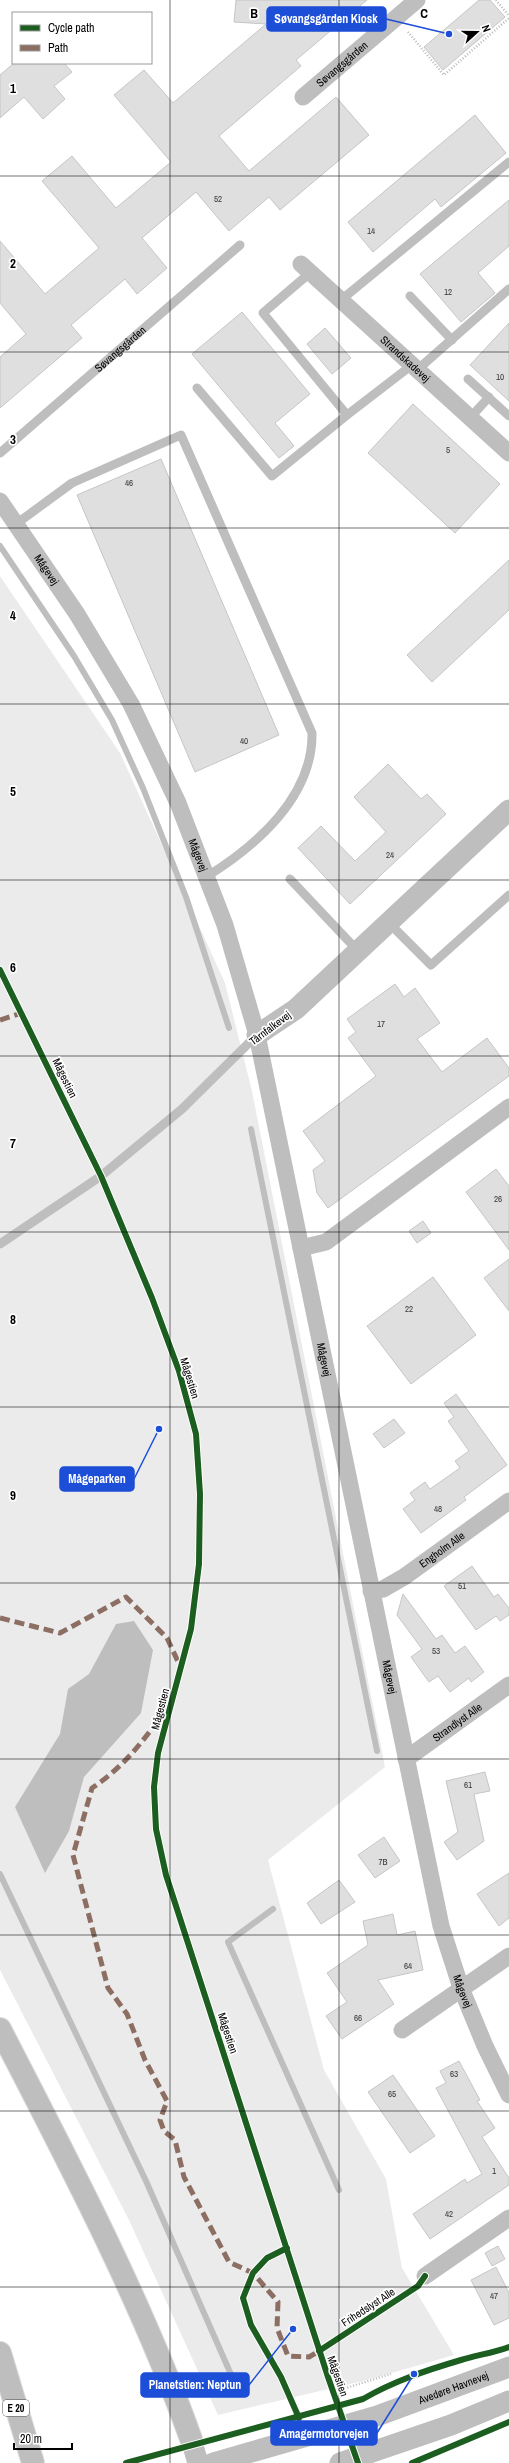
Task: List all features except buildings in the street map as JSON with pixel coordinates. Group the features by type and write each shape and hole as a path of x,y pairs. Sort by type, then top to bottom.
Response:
{"highway":[{"path":"0,2029 94,2213 170,2382 191,2439"},
{"name":"E 20","path":"0,2353 32,2463"}],"street":[{"name":"Søvangsgården","path":"303,97 416,0"},
{"name":"Strandskadevej","path":"306,268 509,453"},
{"name":"Mågevej","path":"0,501 77,614 131,704 178,803 225,925 257,1035 441,1926 461,1988 485,2046 509,2095"},
{"name":"Tårnfalkevej","path":"257,1035 296,1009 509,810"},
{"path":"301,1248 326,1242 509,1107"},
{"name":"Engholm Alle","path":"371,1591 383,1589 404,1577 509,1501"},
{"name":"Strandlyst Alle","path":"406,1759 509,1685"},
{"path":"402,2030 509,1956"},
{"path":"425,2276 509,2218"},
{"name":"Avedøre Havnevej","path":"213,2463 377,2416 509,2367"},
{"path":"340,2463 451,2425 509,2401"},
{"path":"189,2463 191,2439"},
{"path":"191,2439 198,2463"}],"lane":[{"path":"341,300 509,162"},
{"name":"Søvangsgården","path":"0,453 240,245"},
{"path":"306,268 263,313 347,414"},
{"path":"197,388 272,476 347,414 452,340 509,289"},
{"path":"410,296 452,340"},
{"path":"468,379 509,416"},
{"path":"470,418 489,397"},
{"path":"16,524 72,483 181,436 312,733 312,751 308,769 290,804 237,858 206,877"},
{"path":"290,879 358,951"},
{"path":"388,923 431,965 509,895"},
{"name":"Tårnfalkevej","path":"0,1244 101,1176 182,1109 257,1035"}],"path":[{"path":"396,18 444,75 509,17 496,0"},
{"path":"333,2392 391,2374"}],"shaded area":[{"path":"0,576 120,753 225,983 252,1091 385,1767 268,1860 324,2070 386,2179 402,2268 454,2355 367,2380 218,2415 129,2220 0,1970"},
{"path":"134,1621 153,1650 141,1713 84,1777 69,1831 45,1873 15,1807 60,1734 68,1689 89,1674 116,1624"}],"waterway":[{"path":"0,546 74,656 112,720 143,788 186,897 229,1028"},
{"path":"251,1129 377,1751"},
{"path":"0,1874 146,2181 233,2379"},
{"path":"273,1909 228,1942 339,2190"}],"marked path":[{"path":"0,1020 22,1013"},
{"path":"0,1618 60,1633 126,1597 167,1638 181,1668"},
{"path":"167,1708 133,1752 104,1780 92,1788 73,1855 108,1988 127,2014 145,2060 167,2101 160,2120 164,2131 175,2140 184,2177 229,2262 253,2273 278,2302 277,2328 288,2356 309,2357 319,2351"}],"cycle path":[{"name":"Mågestien","path":"0,970 101,1176 152,1298 179,1371 196,1434 200,1494 199,1564 191,1629 158,1753 154,1787 156,1829 166,1875 328,2377 358,2463"},
{"path":"287,2248 267,2258 253,2273 243,2298 251,2325 281,2377 299,2418"},
{"name":"Frihedslyst Alle","path":"319,2351 418,2286 425,2276"},
{"name":"Mågestien","path":"126,2463 363,2399 399,2381 423,2372 509,2347"},
{"path":"412,2463 509,2422"}],"place":[{"name":"Søvangsgården Kiosk","path":"449,34"},
{"name":"Mågeparken","path":"159,1429"},
{"name":"Planetstien: Neptun","path":"293,2329"},
{"name":"Amagermotorvejen","path":"414,2374"}]}
